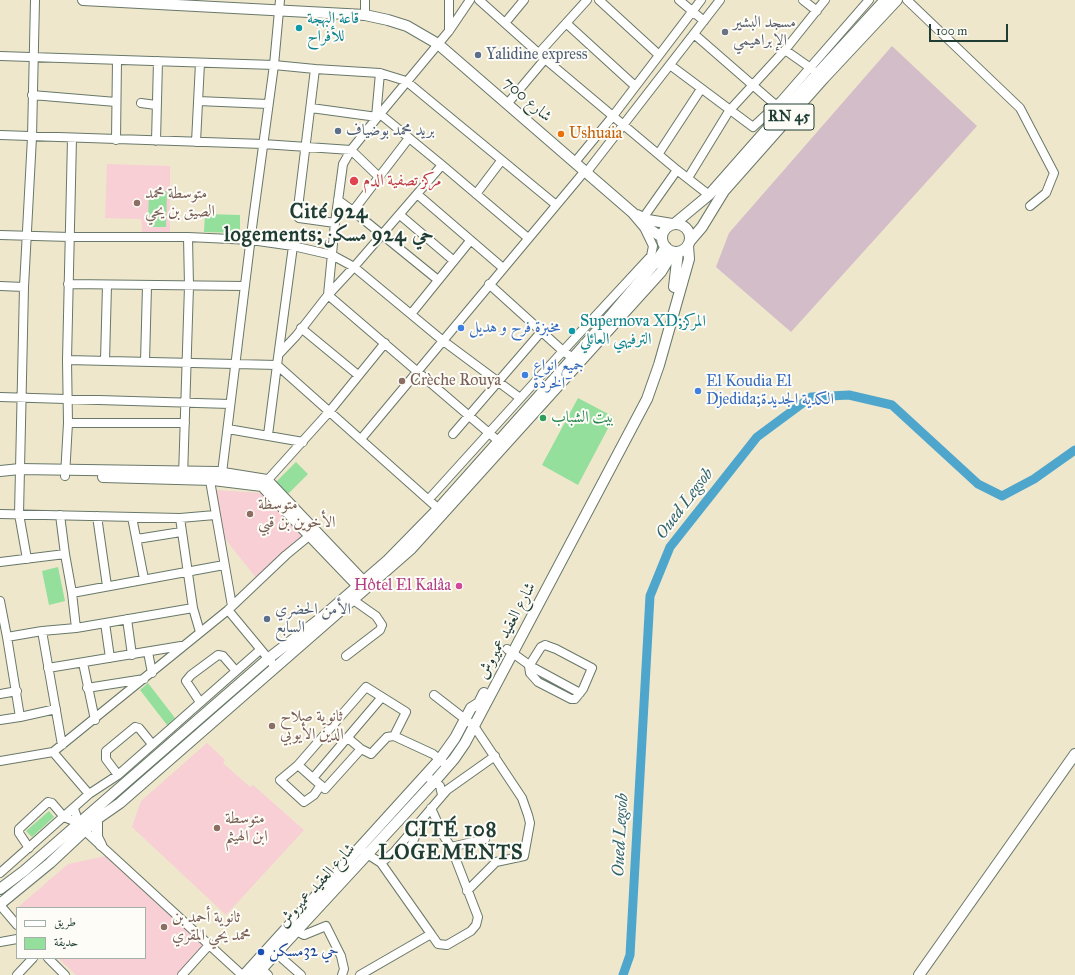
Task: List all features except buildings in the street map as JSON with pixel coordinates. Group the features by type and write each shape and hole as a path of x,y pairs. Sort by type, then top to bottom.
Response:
{"main road":[{"name":"شارع 700","path":"83,0 195,3 280,12 364,15 408,26 438,44 642,220"},
{"name":"RN 45","path":"867,27 885,0"},
{"name":"RN 45","path":"673,224 709,195 779,108 897,0"},
{"name":"RN 45","path":"689,243 702,227 724,191 851,43"},
{"path":"0,889 24,871 269,658 350,598 411,549 649,271 672,250 689,243 690,236 683,225 642,220"},
{"path":"642,220 650,230 662,237 672,250"},
{"path":"662,237 664,230 673,224"},
{"path":"689,259 702,227"},
{"name":"شارع العقيد عميروش","path":"239,974 363,852 437,784 465,743 510,651 559,558 647,399 659,365 689,259 689,243"},
{"path":"501,443 661,272 672,250"},
{"name":"شارع العقيد عميروش","path":"559,558 646,385 655,361 676,279 672,250"},
{"path":"661,272 668,273 676,279"},
{"path":"4,471 209,476 265,483"},
{"path":"209,476 222,473 265,483 361,584"},
{"path":"0,905 50,863 97,819 125,798 276,668 350,598 361,584 442,511"},
{"name":"شارع العقيد عميروش","path":"363,852 440,759 471,708 479,703 510,651"},
{"path":"243,681 250,689"},
{"path":"920,975 1075,754"},
{"path":"97,819 97,837 101,845"},
{"name":"شارع العقيد عميروش","path":"262,973 276,953 296,931 344,871"}],"street":[{"path":"27,559 19,514 24,287 32,136 35,0"},
{"path":"222,473 274,66 280,0"},
{"path":"364,15 365,0"},
{"path":"449,0 449,31"},
{"path":"328,295 335,223 343,164 351,150 406,80 449,31 470,0"},
{"path":"479,0 545,59 709,195"},
{"path":"505,23 524,0"},
{"path":"539,53 587,0"},
{"path":"599,0 659,55"},
{"path":"679,0 704,21"},
{"path":"575,162 613,116 701,0"},
{"path":"361,439 416,370 503,268 555,204 585,172 624,125 720,0"},
{"path":"803,0 817,11"},
{"path":"688,178 729,111 785,50 825,0"},
{"path":"670,65 729,111 753,127 779,108 809,67 869,0"},
{"path":"907,0 1020,108 1054,173 1046,193 1030,206"},
{"path":"566,23 635,86"},
{"path":"840,32 851,43"},
{"path":"694,34 779,108"},
{"path":"785,50 818,73"},
{"path":"0,56 274,66 380,73 406,80 555,204"},
{"path":"508,103 545,59"},
{"path":"116,140 117,60"},
{"path":"156,141 158,61"},
{"path":"196,142 200,63"},
{"path":"315,69 298,218 335,223"},
{"path":"378,116 380,73"},
{"path":"659,153 701,89"},
{"path":"32,95 116,102"},
{"path":"198,102 268,104"},
{"path":"141,104 156,105"},
{"path":"311,108 378,116 409,138 528,238"},
{"path":"0,135 263,144 351,150 379,177"},
{"path":"65,473 68,423 68,284 72,138"},
{"path":"353,211 409,138"},
{"path":"476,194 502,161"},
{"path":"279,354 328,295 400,215 442,165"},
{"path":"429,499 651,256 652,246 642,220 677,170"},
{"path":"417,194 503,268"},
{"path":"338,200 438,280"},
{"path":"400,215 454,261"},
{"path":"0,235 70,237 188,237 251,240 292,246 332,255 354,267 442,340 520,398"},
{"path":"183,475 189,286 188,237"},
{"path":"411,314 470,241"},
{"path":"268,435 292,246"},
{"path":"68,284 245,286"},
{"path":"489,284 541,332 573,358"},
{"path":"105,360 107,285"},
{"path":"0,286 24,287"},
{"path":"145,362 147,286"},
{"path":"328,295 501,443"},
{"path":"301,328 358,376"},
{"path":"453,434 541,332"},
{"path":"265,483 329,412 385,343"},
{"path":"67,360 277,365 442,511"},
{"path":"0,397 185,404 230,404"},
{"path":"68,423 184,423"},
{"path":"228,429 303,442"},
{"path":"209,476 230,608 260,650 269,658 276,668"},
{"path":"0,514 180,518 215,515"},
{"path":"60,515 76,628"},
{"path":"97,516 107,586"},
{"path":"132,517 144,579"},
{"path":"180,518 193,608 200,632"},
{"path":"137,539 181,532"},
{"path":"0,761 53,752 95,720 230,608 312,534"},
{"path":"0,562 65,554"},
{"path":"72,593 188,571 224,566"},
{"path":"346,656 380,630 382,625 376,616 350,598"},
{"path":"0,601 8,636 20,717"},
{"path":"8,636 76,628 193,608"},
{"path":"127,619 132,655"},
{"path":"105,623 110,658"},
{"path":"42,631 62,745"},
{"path":"510,651 529,666 530,673 538,682 571,699 575,699 580,693 592,671 592,668 545,645 541,647 529,666"},
{"path":"48,668 183,646"},
{"path":"1,869 29,848 89,794 118,776 152,744 260,650"},
{"path":"148,652 152,673"},
{"path":"200,702 186,681 191,675 218,655 223,656 236,671"},
{"path":"83,663 87,688 95,720"},
{"path":"87,688 145,679"},
{"path":"321,785 314,795 304,802 280,780 298,765 366,687 406,712 394,736"},
{"path":"0,694 16,691"},
{"path":"434,695 474,726 522,798 527,809 530,823 525,854 523,856 496,862 467,891"},
{"path":"313,778 382,697"},
{"path":"0,720 56,709"},
{"path":"118,776 106,759 106,751 135,727 139,728 152,744"},
{"path":"348,738 362,750 371,754 387,737 394,736 434,754 448,767"},
{"path":"298,765 325,789 362,750"},
{"path":"53,752 89,794"},
{"path":"381,863 394,852 402,853 411,846 415,837 412,829 442,795 452,786 495,756"},
{"path":"426,775 437,784 442,795"},
{"path":"437,784 452,786"},
{"path":"29,848 19,833 19,829 48,802 52,803 64,817 79,823"},
{"path":"363,852 381,863 438,944 447,945 464,936 473,929 478,917 451,847 431,808"},
{"path":"74,809 79,823 85,831 210,944 239,974"},
{"path":"451,847 485,839"},
{"path":"0,905 16,924"},
{"path":"296,931 304,935 326,926 341,956 344,969 342,975"},
{"path":"360,975 431,934"},
{"path":"0,942 16,939"},
{"path":"182,975 210,944"},
{"path":"276,953 301,975"},
{"path":"17,975 32,959"},
{"path":"49,959 65,975"}],"shaded area":[{"path":"892,46 977,126 791,332 716,267 729,233"},
{"name":"متوسطة محمد الصيق بن يحي","path":"107,164 170,166 170,233 142,232 141,219 105,218"},
{"name":"متوسطة الأخوين بن قبي","path":"216,490 262,493 303,537 257,579 222,535"},
{"name":"متوسطة ابن الهيثم","path":"207,743 225,760 223,763 250,787 253,785 304,830 226,915 132,827 141,801"},
{"name":"ثانوية أحمد بن محمد يحي المقري","path":"106,856 205,946 178,975 76,975 59,959 146,959 146,907 18,907 68,864"}],"green space":[{"path":"149,191 167,191 166,227 148,227"},
{"path":"205,214 240,215 240,233 204,232"},
{"path":"578,398 614,417 578,485 542,465"},
{"path":"296,462 308,474 288,494 276,482"},
{"path":"58,567 65,601 49,605 42,571"},
{"path":"148,683 175,718 167,725 140,690"},
{"path":"49,811 54,817 32,837 26,831"}],"waterway":[{"name":"Oued Legsob","path":"623,975 630,955 650,596 670,547 757,437 811,397 849,395 892,405 978,484 1002,496 1034,479 1075,450"}],"place":[{"name":"قاعة البهجة للأفراح","path":"299,28"},
{"name":"مسجد البشير الإبراهيمي","path":"725,32"},
{"name":"Yalidine express","path":"478,55"},
{"name":"بريد محمد بوضياف","path":"338,131"},
{"name":"Ushuaia","path":"561,134"},
{"name":"مركز تصفية الدم","path":"354,181"},
{"name":"متوسطة محمد الصيق بن يحي","path":"137,203"},
{"name":"مخبزة فرح و هديل","path":"461,328"},
{"name":"Supernova XD;المركز الترفيهي العائلي","path":"572,331"},
{"name":"جميع انواع الخردة","path":"525,375"},
{"name":"Crèche Rouya","path":"402,381"},
{"name":"El Koudia El Djedida;الكدية الجديدة","path":"698,391"},
{"name":"بيت الشباب","path":"543,418"},
{"name":"متوسطة الأخوين بن قبي","path":"250,514"},
{"name":"Hôtel El Kalâa","path":"459,586"},
{"name":"الأمن الحضري السابع","path":"267,619"},
{"name":"ثانوية صلاح الدين الأيوبي","path":"272,726"},
{"name":"متوسطة ابن الهيثم","path":"217,828"},
{"name":"ثانوية أحمد بن محمد يحي المقري","path":"164,927"},
{"name":"حي 32مسكن","path":"261,952"}],"district":[{"name":"Cité 924 logements;حي 924 مسكن","path":"329,224"},
{"name":"CITÉ 108 LOGEMENTS","path":"451,842"}]}
